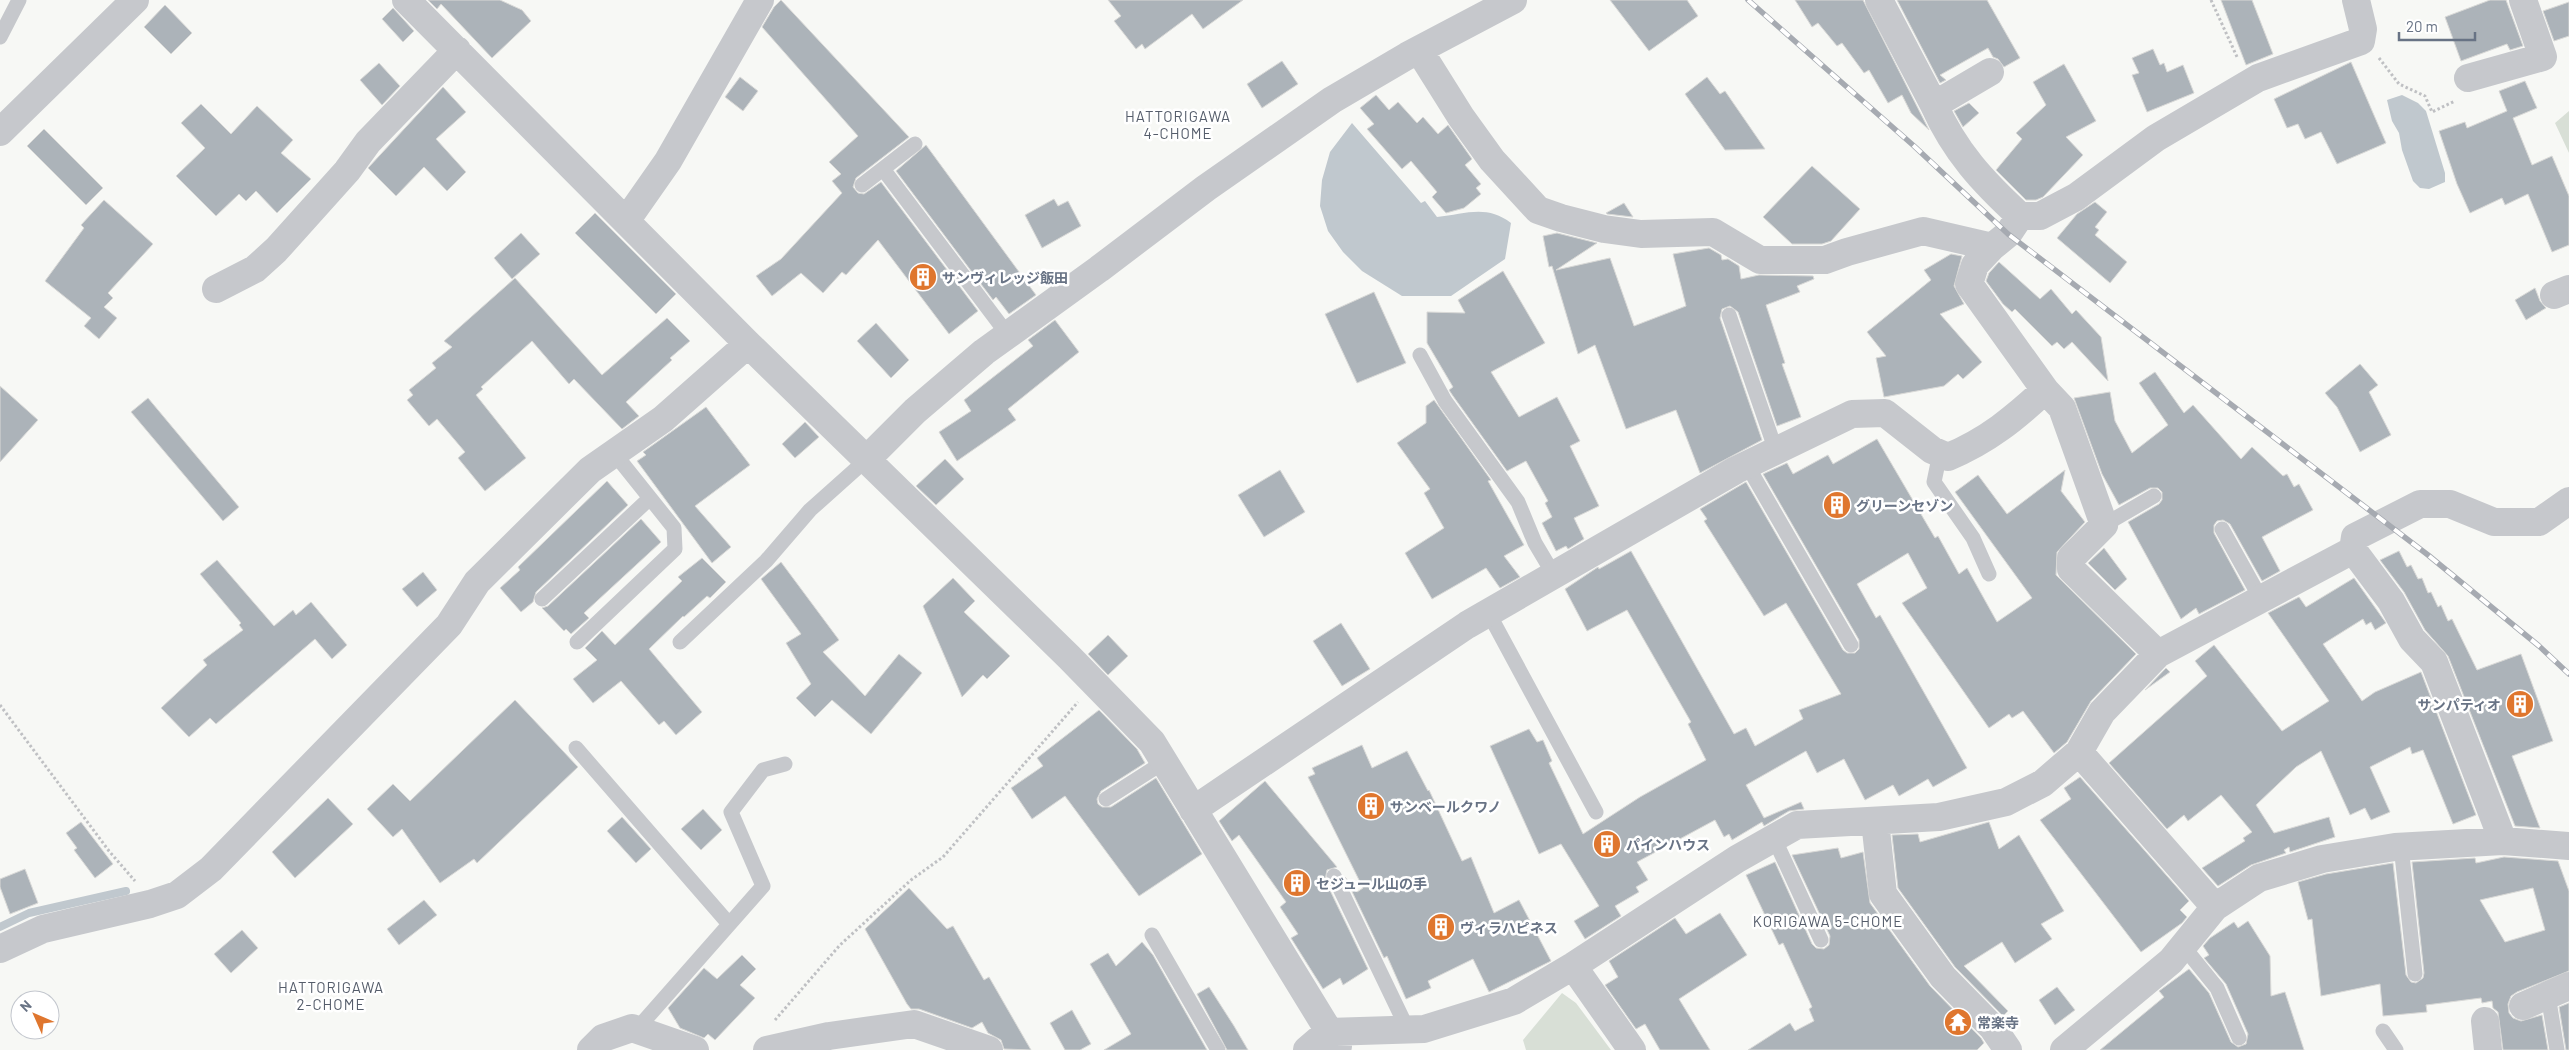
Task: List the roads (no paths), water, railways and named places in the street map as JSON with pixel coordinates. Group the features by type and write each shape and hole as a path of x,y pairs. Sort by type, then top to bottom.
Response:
{"street":[{"path":"0,132 135,0"},
{"path":"406,0 748,344 1094,682 1152,742 1334,1041"},
{"path":"626,221 668,161 760,0"},
{"path":"866,460 915,411 984,352 1206,188 1332,100 1419,50 1513,0"},
{"path":"1879,0 1945,130 1981,180 2020,216 2040,216 2076,197 2156,138 2258,78 2361,40 2363,29 2356,0"},
{"path":"2468,78 2542,57 2523,0"},
{"path":"216,289 254,268 276,250 347,171 368,142 457,50"},
{"path":"1419,50 1461,118 1492,160 1538,210 1561,218 1604,229 1641,234 1713,232 1760,260 1825,260 1923,231 1992,247"},
{"path":"1934,106 1990,72"},
{"path":"2020,216 2008,234 1975,265 1969,284 2045,390 2062,408 2104,525 2071,558 2071,569 2158,654"},
{"path":"0,949 43,929 150,904 177,895 211,869 449,625 477,582 590,470 663,419 748,344"},
{"path":"1193,810 1346,705 1488,612 1747,464 1852,414 1885,413 1932,450 1948,457 1976,445 2023,410 2045,390"},
{"path":"1307,1050 1334,1041 1424,1029 1514,1001 1573,966 1737,858 1797,825 1939,817 2006,802 2042,783 2079,752 2102,712 2158,654 2261,600 2420,504 2450,504 2494,522 2539,522 2569,501"},
{"path":"2354,544 2412,639 2434,662 2503,841"},
{"path":"2079,752 2215,907"},
{"path":"1875,820 1883,894 1944,977 1993,1028 2008,1050"},
{"path":"2064,1050 2171,961 2215,907 2259,878 2322,859 2400,846 2503,841 2569,846"},
{"path":"1573,966 1632,1050"},
{"path":"2523,1006 2558,990"},
{"path":"2485,1021 2488,1050"},
{"path":"769,1038 829,1036 914,1024 989,1050"},
{"path":"591,1050 603,1038 632,1028 695,1050"}],"lane":[{"path":"0,37 19,0"},
{"path":"862,184 915,144"},
{"path":"883,169 1008,335"},
{"path":"1729,315 1776,451"},
{"path":"1420,356 1445,401 1518,502 1535,543 1554,575"},
{"path":"577,642 675,549 674,528 614,453"},
{"path":"1940,453 1934,482 1973,538 1989,574"},
{"path":"680,642 766,561 810,510 866,460"},
{"path":"1747,464 1851,645"},
{"path":"2104,525 2154,496"},
{"path":"542,599 650,498"},
{"path":"2222,529 2261,600"},
{"path":"1488,612 1596,812"},
{"path":"576,748 729,924"},
{"path":"1106,799 1164,762"},
{"path":"637,1029 763,886 731,812 763,770 785,764"},
{"path":"1774,838 1821,940"},
{"path":"2400,846 2414,974"},
{"path":"1334,876 1408,1030"},
{"path":"1152,935 1218,1050"},
{"path":"2183,946 2217,988 2239,1038"},
{"path":"2557,1050 2558,990"},
{"path":"2383,1031 2396,1050"}],"waterway":[{"path":"0,927 29,913 126,891"}],"railway":[{"path":"1748,0 1914,146 2008,234 2428,555 2539,646 2569,674"}],"place":[{"name":"サンヴィレッジ飯田","path":"923,277"},
{"name":"グリーンセゾン","path":"1837,505"},
{"name":"サンパティオ","path":"2520,704"},
{"name":"サンベールクワノ","path":"1371,806"},
{"name":"パインハウス","path":"1607,844"},
{"name":"セジュール山の手","path":"1297,883"},
{"name":"ヴィラハピネス","path":"1441,927"},
{"name":"常楽寺","path":"1958,1022"}],"district":[{"name":"HATTORIGAWA 4-CHOME","path":"1178,124"},
{"name":"KORIGAWA 5-CHOME","path":"1828,921"},
{"name":"HATTORIGAWA 2-CHOME","path":"331,996"}]}
